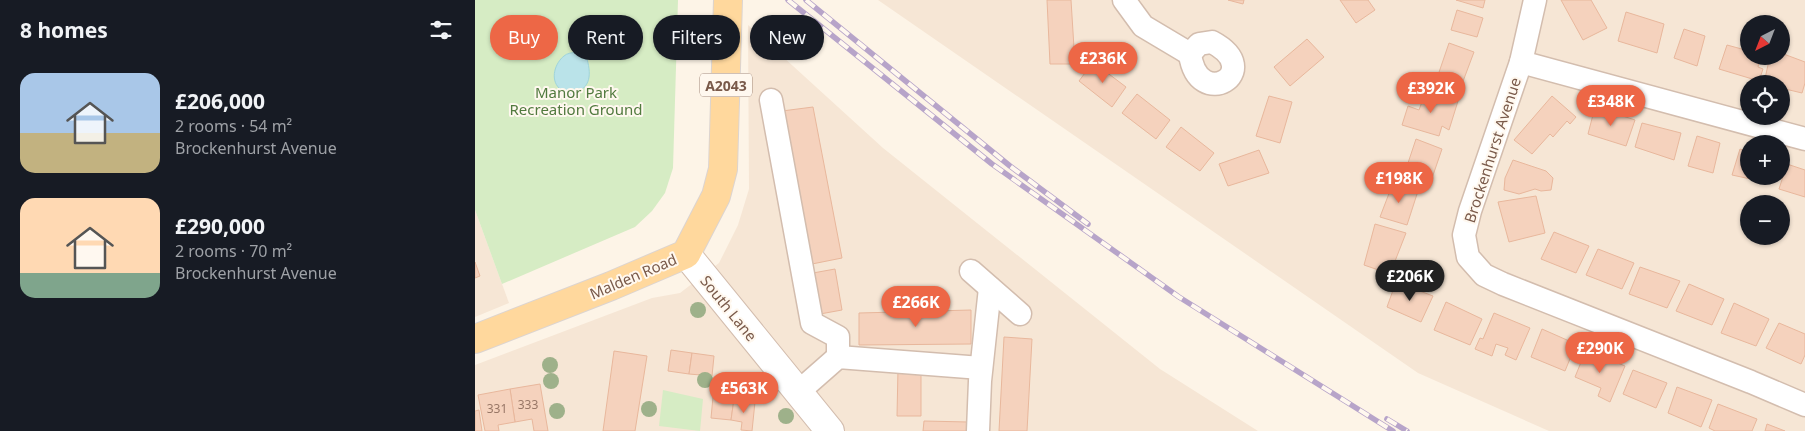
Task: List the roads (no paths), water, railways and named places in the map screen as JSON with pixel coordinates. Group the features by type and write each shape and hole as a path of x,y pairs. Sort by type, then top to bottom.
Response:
{"main road":[{"name":"Malden Road","path":"475,339 611,286 686,254 717,196 723,170 728,0"}],"street":[{"path":"1124,0 1143,26 1190,54"},
{"name":"Brockenhurst Avenue","path":"1535,0 1521,62 1470,211 1464,235 1468,257 1484,275 1503,284 1805,405"},
{"name":"Brockenhurst Avenue","path":"1521,62 1805,139"},
{"path":"771,100 812,323 838,337 838,357"},
{"name":"South Lane","path":"686,254 797,393 830,431"},
{"path":"971,271 1020,314"},
{"path":"978,431 981,368 990,288"},
{"path":"797,393 838,357 981,368"}],"water":[{"path":"568,54 568,60 587,60 589,72 588,82 585,86 576,93 569,95 556,84 554,76 558,63"}],"railway":[{"path":"788,0 992,164 1179,297 1393,431"},
{"path":"806,0 1010,166 1088,224"},
{"path":"1387,419 1407,431"}],"park label":[{"name":"Manor Park Recreation Ground","path":"576,100"}]}
